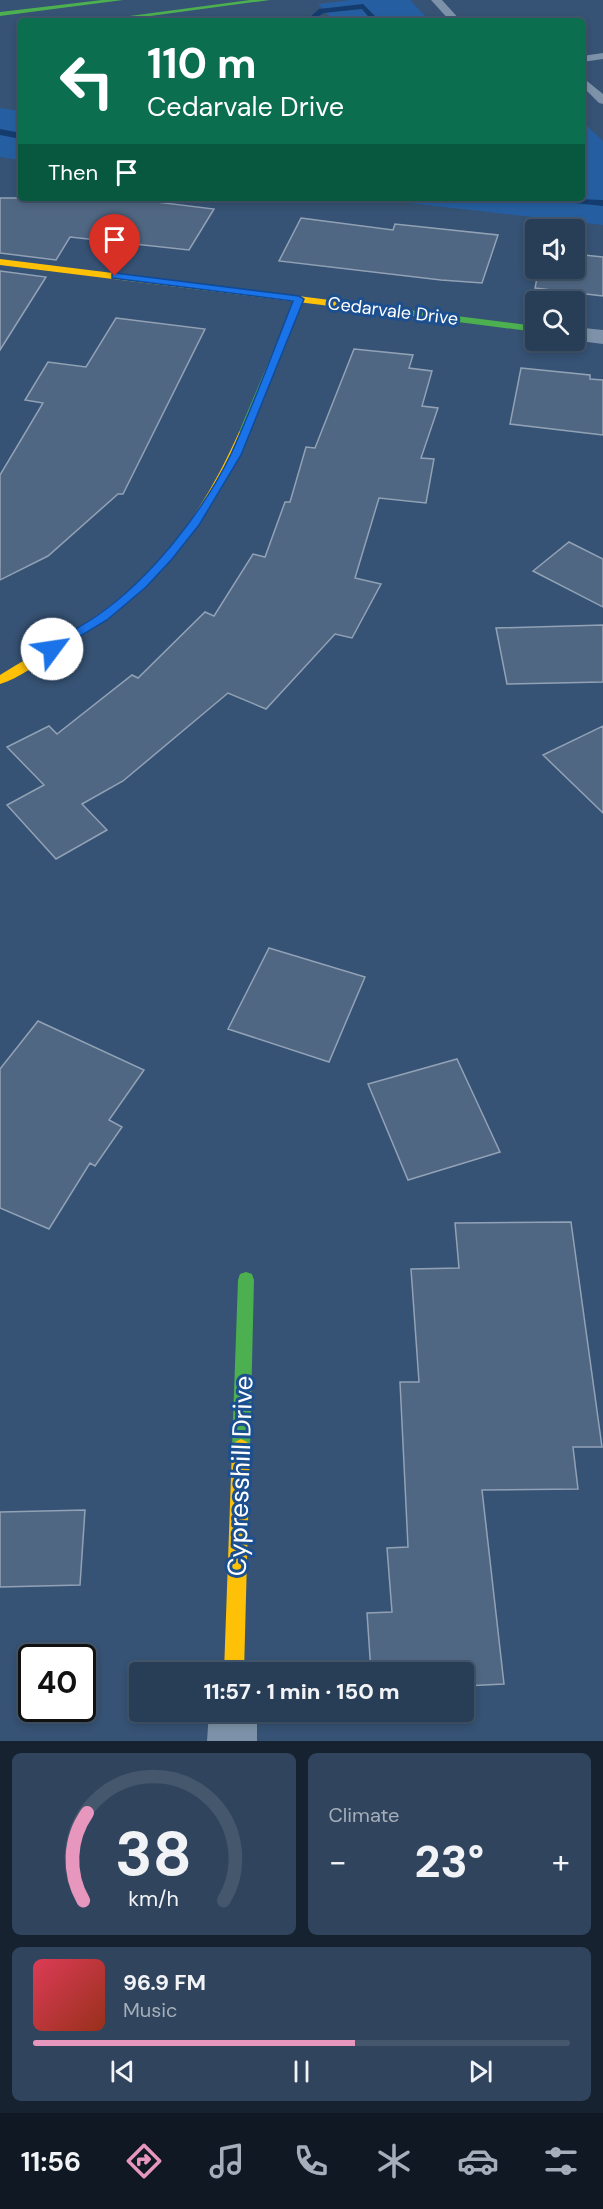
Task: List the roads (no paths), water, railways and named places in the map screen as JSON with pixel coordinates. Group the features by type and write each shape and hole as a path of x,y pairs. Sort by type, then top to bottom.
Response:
{"street":[{"path":"0,15 120,0"},
{"path":"136,18 267,0"},
{"name":"Cedarvale Drive","path":"0,262 525,328"},
{"path":"0,680 103,617 142,584 168,557 195,522 235,455 299,299"},
{"path":"585,335 603,337"},
{"name":"Cypresshill Drive","path":"234,1662 246,1280"},
{"path":"232,1741 233,1722"}],"lane":[{"path":"436,0 453,18"},
{"path":"585,59 603,56"},
{"path":"585,83 603,100"}],"waterway":[{"path":"363,6 373,18"},
{"path":"314,17 322,11 363,7"},
{"path":"0,132 18,135"},
{"path":"584,201 603,203"}]}
